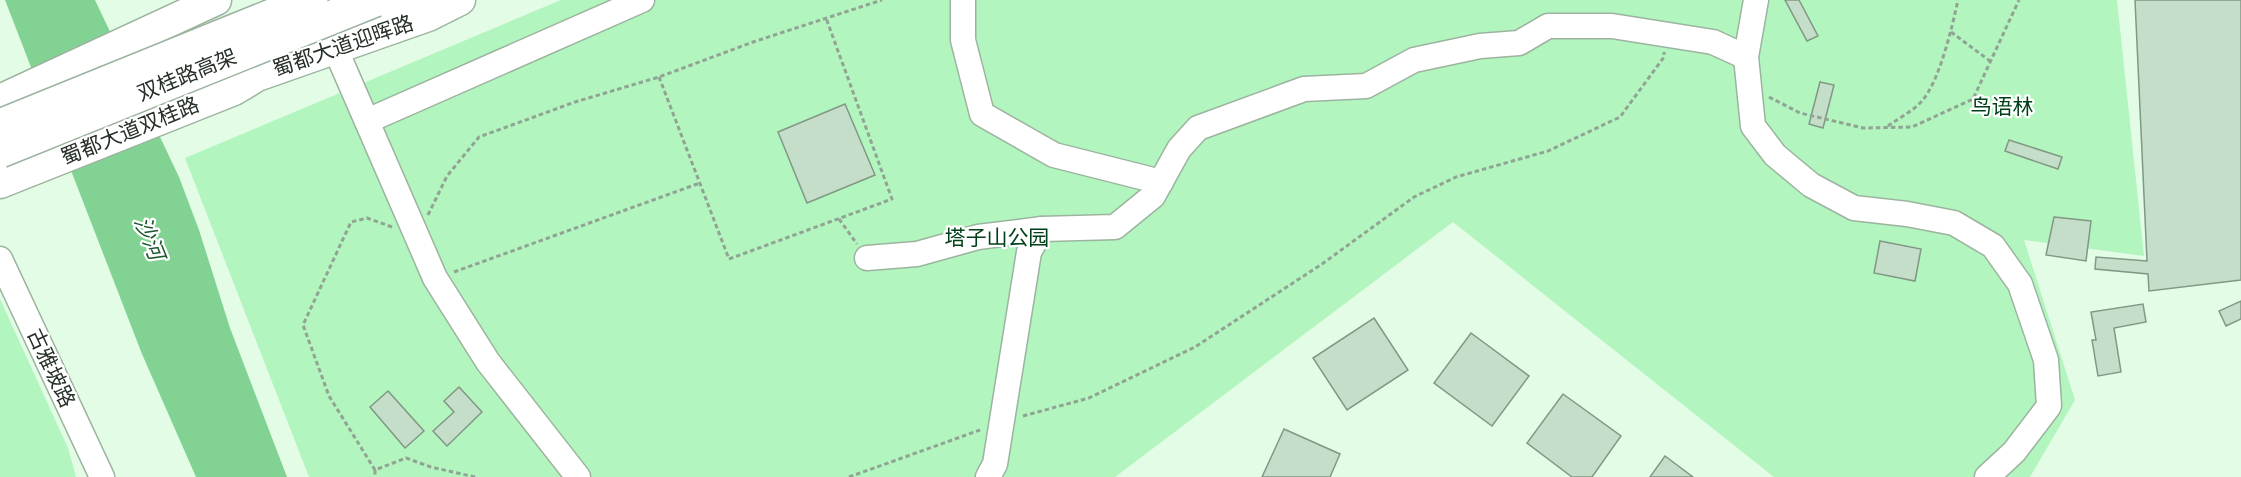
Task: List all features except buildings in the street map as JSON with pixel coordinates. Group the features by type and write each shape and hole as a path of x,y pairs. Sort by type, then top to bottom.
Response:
{"highway":[{"name":"双桂路高架","path":"5,151 312,0"},
{"name":"双桂路高架","path":"5,151 247,72 375,0"}],"main road":[{"name":"蜀都大道迎晖路","path":"247,72 335,48 428,16 460,0"},
{"path":"0,100 212,9"}],"street":[{"path":"212,9 219,55 228,67 241,76 414,0"},
{"path":"368,121 642,0"},
{"path":"963,0 963,40 982,114 1054,155 1161,182"},
{"path":"1756,0 1746,57 1753,126 1775,155 1811,185 1854,208 1907,214 1954,223 1993,246 2020,284 2046,360 2049,406 2014,452 1988,477"},
{"path":"5,151 183,58 200,44 212,9"},
{"path":"867,258 917,254 978,237 1042,229 1115,227 1153,196 1179,149 1198,128 1304,89 1366,86 1414,60 1480,46 1519,43 1548,26 1612,26 1713,42 1746,57"},
{"path":"335,48 435,278 488,362 578,477"},
{"path":"988,477 995,464 1029,252 1042,229"},
{"name":"古雅坡路","path":"0,259 102,477"}],"path":[{"path":"375,477 375,470 329,396 303,325 351,222 367,218 417,237 447,176 479,137 574,102 659,77 753,42 882,0"},
{"path":"1887,127 1922,100 1938,71 1951,32 1958,0"},
{"path":"1749,86 1800,113 1863,128 1912,127 1973,99 2019,0"},
{"path":"659,77 729,259 892,199 826,18"},
{"path":"1951,32 1990,61"},
{"path":"849,477 1002,422 1089,398 1195,347 1322,264 1414,197 1456,177 1548,151 1620,117 1664,57 1663,35"},
{"path":"435,278 700,183"},
{"path":"839,219 867,258"},
{"path":"375,470 405,458 431,467 475,477"}],"green space":[{"name":"塔子山公园","path":"561,0 2117,0 2144,256 2024,240 2075,400 2030,477 1774,477 1453,222 1115,477 309,477 185,158"},
{"path":"0,299 68,448 76,477 0,477"}],"water":[{"name":"沙河","path":"5,0 95,0 179,177 199,230 230,328 287,477 196,477 142,354"}],"park label":[{"name":"鸟语林","path":"2002,107"}]}
